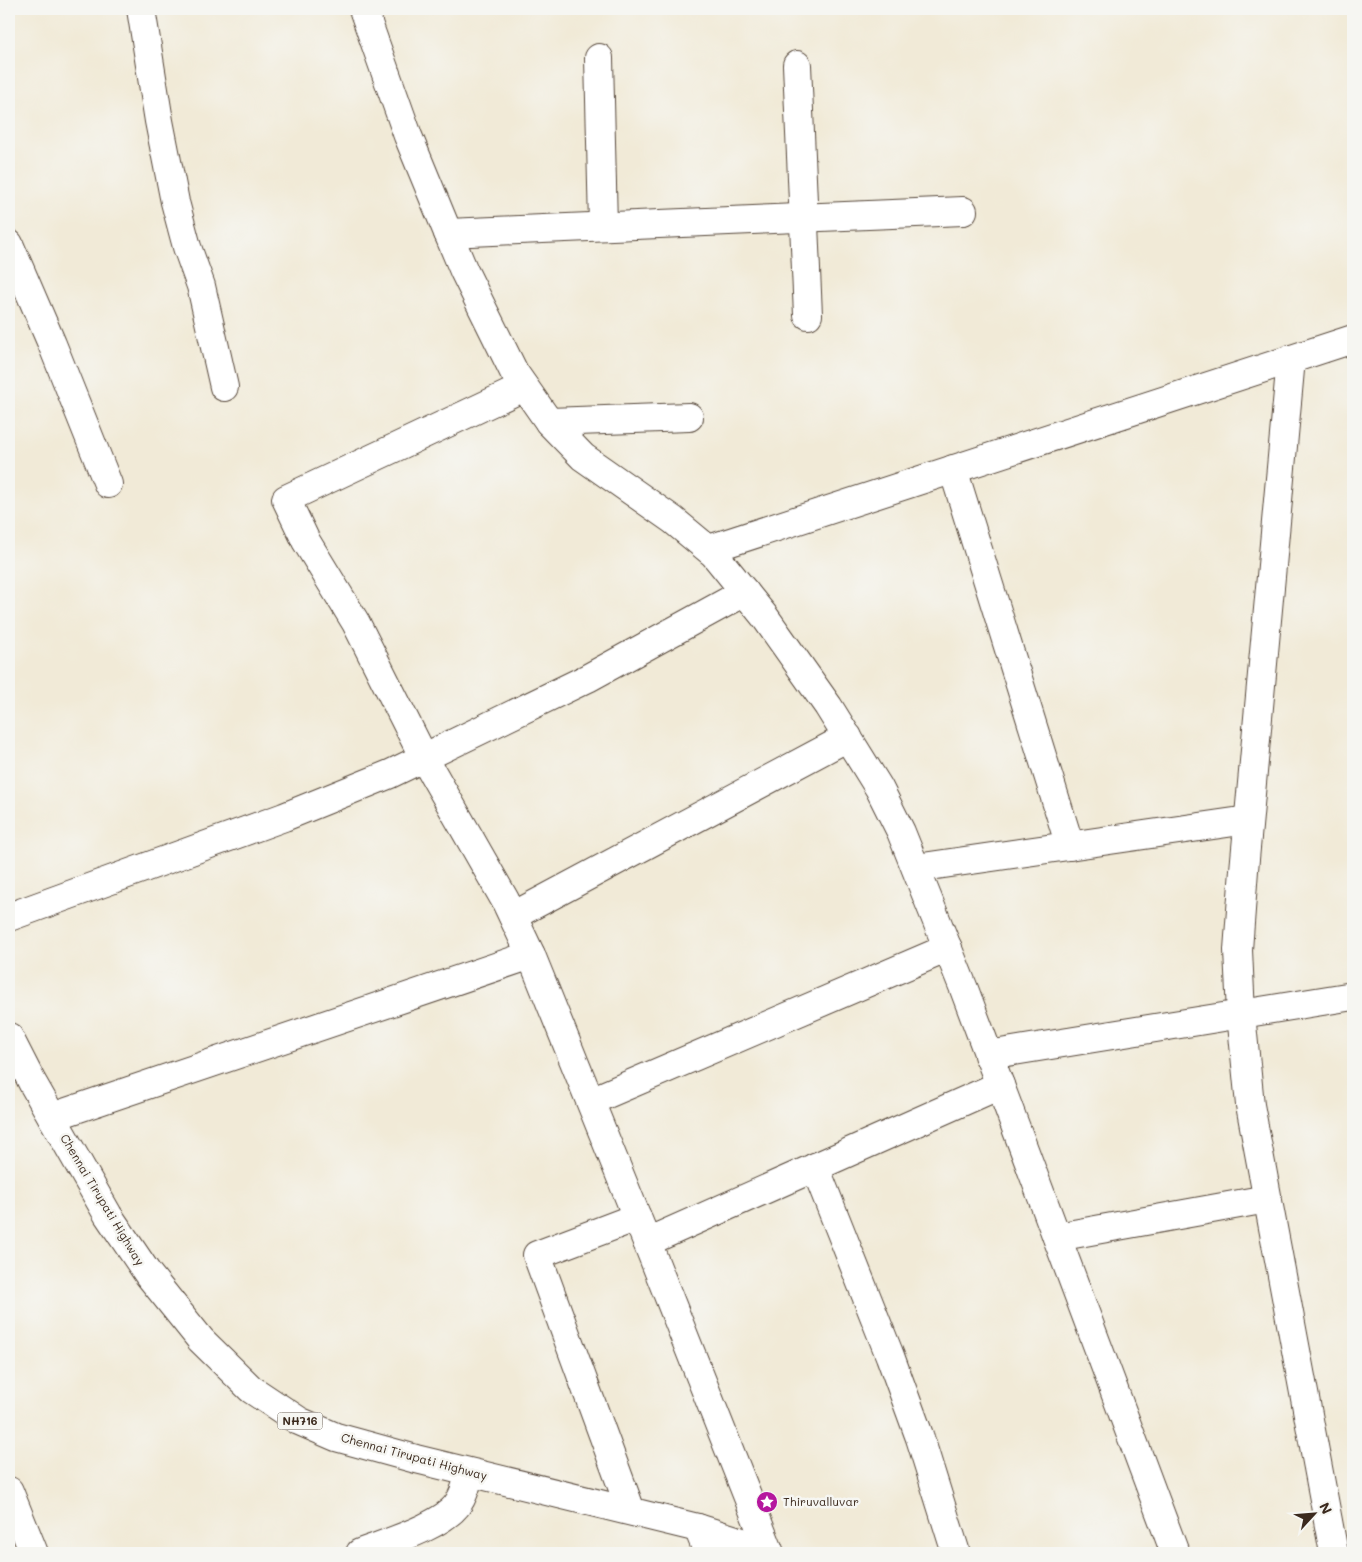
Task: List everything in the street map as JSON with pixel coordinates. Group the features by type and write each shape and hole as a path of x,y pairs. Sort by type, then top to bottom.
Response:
{"street":[{"path":"141,9 159,121 175,202 187,247 201,286 224,387"},
{"path":"363,9 408,136 448,233 464,271 514,372 549,422 583,456 673,520 709,549 764,617 828,706 878,788 902,832 1000,1085 1174,1553"},
{"path":"599,58 603,226"},
{"path":"797,65 808,315"},
{"path":"448,233 963,211"},
{"path":"9,244 52,344 108,484"},
{"path":"709,549 1353,339"},
{"path":"1292,359 1248,820 1238,950 1241,1014 1250,1106 1334,1553"},
{"path":"524,387 286,499 306,541 356,623 424,758 512,916 531,955 648,1242 770,1553"},
{"path":"549,422 688,418"},
{"path":"953,469 1070,846"},
{"path":"9,917 284,817 390,774 588,678 745,592"},
{"path":"512,916 848,737"},
{"path":"916,868 1248,820"},
{"path":"591,1101 948,948"},
{"path":"52,1117 531,955"},
{"path":"988,1055 1353,996"},
{"name":"Chennai Tirupati Highway","path":"9,1037 108,1215 148,1274 201,1340 251,1389 299,1421 336,1437 698,1528 752,1545 770,1553"},
{"path":"648,1242 1000,1085"},
{"path":"815,1167 890,1356 920,1438 956,1553"},
{"path":"1057,1238 1268,1199"},
{"path":"631,1511 537,1255 637,1217"},
{"path":"360,1553 448,1515 459,1503 470,1472"},
{"path":"9,1491 34,1553"},
{"path":"698,1528 708,1553"}],"place":[{"name":"Thiruvalluvar","path":"767,1502"}]}
